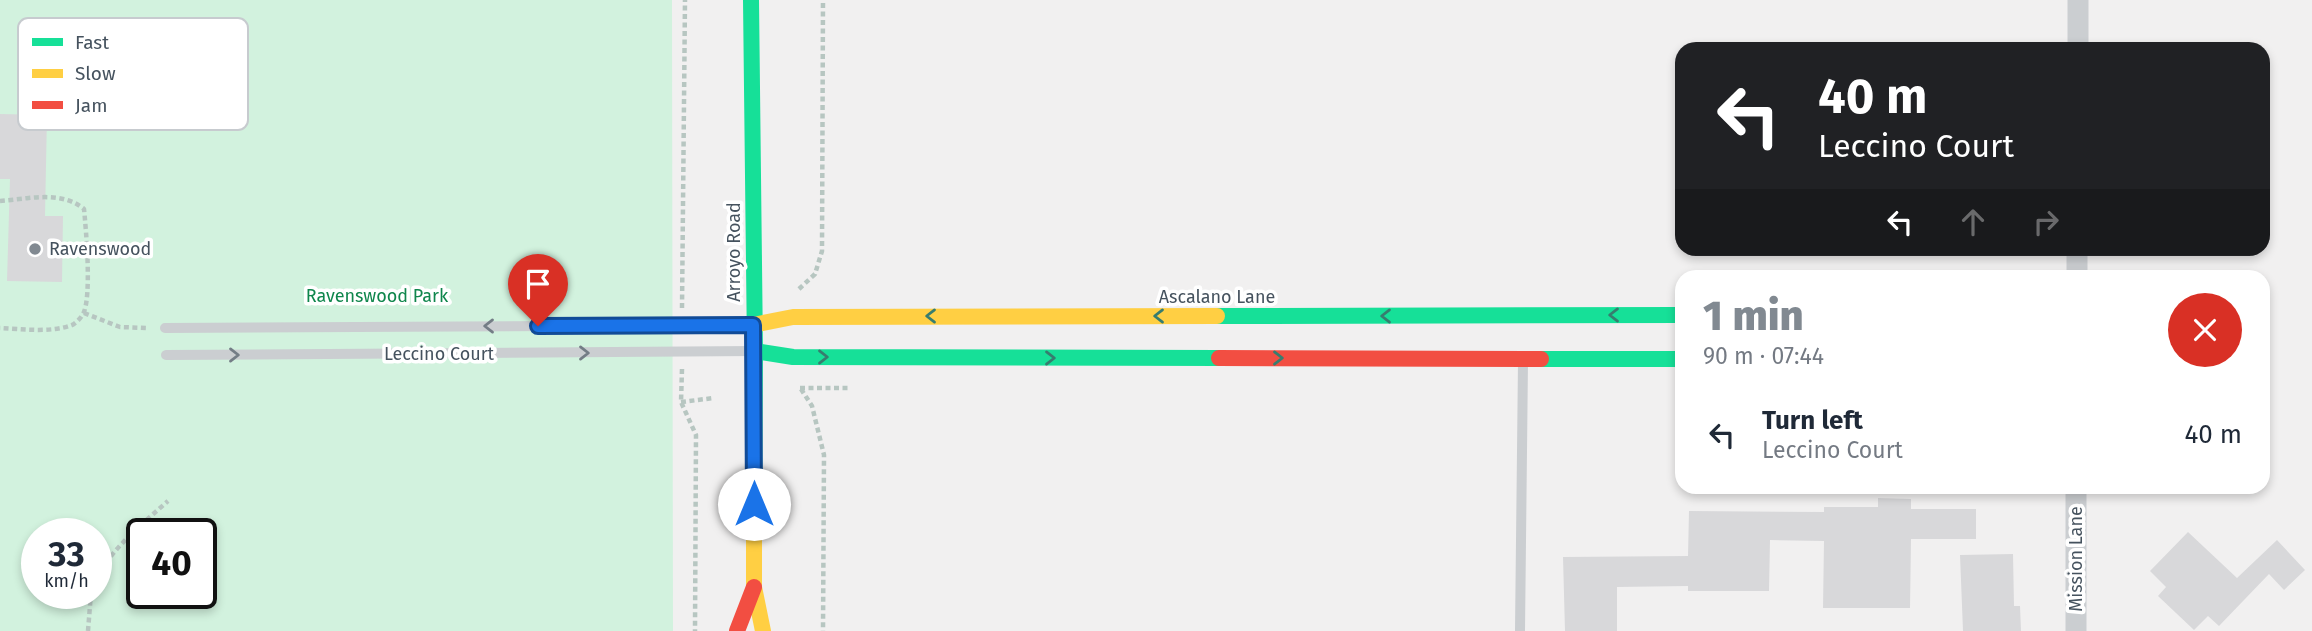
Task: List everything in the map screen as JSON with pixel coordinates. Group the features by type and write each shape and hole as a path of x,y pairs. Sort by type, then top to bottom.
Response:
{"street":[{"name":"Arroyo Road","path":"751,0 755,351 754,587 763,631"},
{"path":"2078,0 2078,42"},
{"name":"Ascalano Lane","path":"753,325 793,317 1675,315"},
{"path":"755,351 807,357 1675,359"},
{"name":"Mission Lane","path":"2076,494 2079,628"},
{"name":"Arroyo Road","path":"737,631 754,587"}],"lane":[{"name":"Leccino Court","path":"165,328 753,325"},
{"name":"Leccino Court","path":"166,355 755,351"},
{"path":"1520,631 1523,359"}],"path":[{"path":"795,293 815,274 822,251 823,0"},
{"path":"0,201 52,197 73,200 84,209 86,230 84,313 74,325 52,329 0,328"},
{"path":"84,313 120,327 165,328"},
{"path":"800,388 812,406 824,454 823,631"},
{"path":"681,402 714,398"},
{"path":"112,554 168,501"},
{"path":"88,631 90,609"}],"green space":[{"name":"Ravenswood Park","path":"0,0 672,0 673,631 0,631"}],"building":[{"path":"0,114 18,114 18,130 47,130 45,216 63,216 62,282 7,281 10,179 0,179"},
{"path":"1878,498 1911,499 1911,509 1976,509 1976,539 1911,539 1910,608 1823,608 1824,541 1770,540 1769,591 1688,591 1688,586 1617,587 1617,631 1565,631 1563,557 1688,556 1689,511 1824,512 1824,507 1878,507"},
{"path":"2188,532 2237,578 2277,540 2305,570 2284,590 2269,574 2219,626 2208,616 2194,630 2158,596 2166,587 2150,571"},
{"path":"2013,554 2014,606 2020,606 2021,631 1963,631 1960,555"}],"traffic: fast":[{"path":"751,0 754,515"},
{"path":"1217,316 1675,315"},
{"path":"755,351 793,357 1219,358"},
{"path":"1541,359 1675,359"}],"traffic: slow":[{"path":"753,325 793,317 1217,316"},
{"path":"754,515 754,587 763,631"}],"traffic: jam":[{"path":"1219,358 1541,359"},
{"path":"737,631 754,587"}],"place":[{"name":"Ravenswood","path":"35,249"}],"route":[{"path":"538,326 753,325 754,504"}]}
